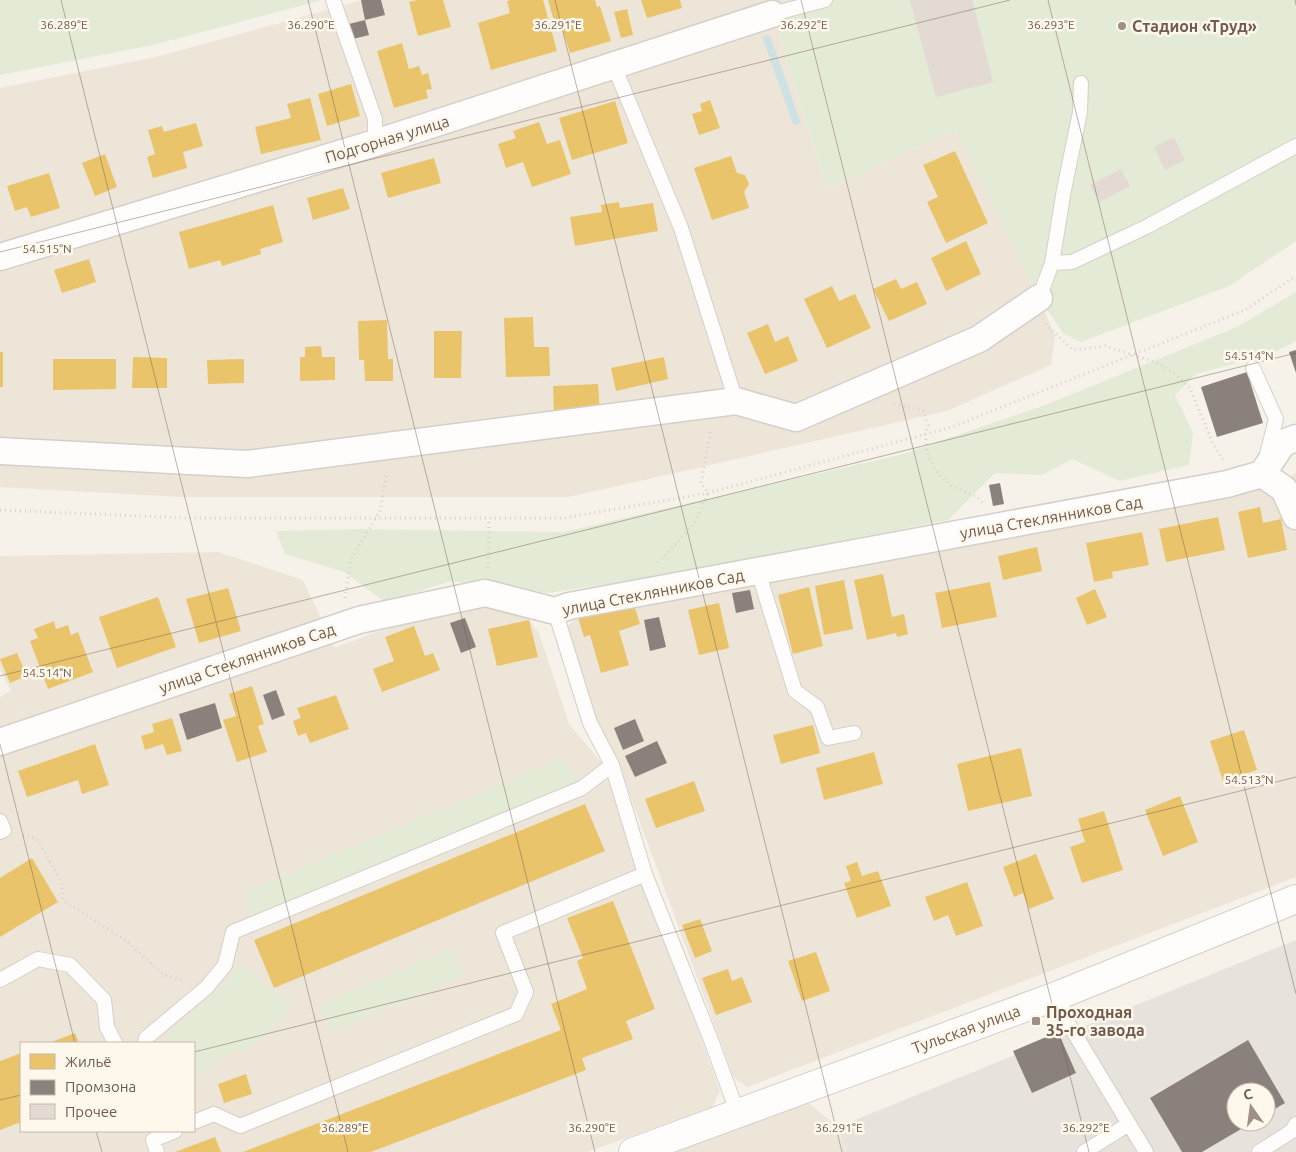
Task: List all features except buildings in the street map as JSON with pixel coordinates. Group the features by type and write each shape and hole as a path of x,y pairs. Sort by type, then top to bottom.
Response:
{"main road":[{"name":"Тульская улица","path":"633,1152 1059,995 1296,899"}],"street":[{"name":"Подгорная улица","path":"0,257 375,143 772,14"},
{"path":"0,451 247,464 736,401 796,418 979,338 1033,302"},
{"path":"1296,438 1283,443 1262,474 1284,489 1296,516"},
{"name":"улица Стеклянников Сад","path":"0,741 359,620 485,593 555,611 569,606 1227,484 1262,474"}],"lane":[{"path":"333,0 375,119 375,143"},
{"path":"772,14 825,0"},
{"path":"614,66 681,228 736,401"},
{"path":"1033,302 1052,263 1064,190 1080,112 1081,83"},
{"path":"1052,263 1072,262 1148,226 1296,146"},
{"path":"1254,368 1276,419 1262,474"},
{"path":"758,571 795,690 817,707 828,738 854,733"},
{"path":"555,611 590,723 612,765 645,874 711,1040 738,1114"},
{"path":"145,1042 146,1038 206,988 225,965 233,932 582,788 612,765"},
{"path":"195,1122 214,1114 240,1126 516,1014 526,992 503,933 645,874"},
{"path":"0,980 38,959 70,965 104,1000 107,1028 114,1042"},
{"path":"1059,995 1065,1018 1146,1152"},
{"path":"1084,1152 1129,1124"},
{"path":"1259,1152 1292,1131 1296,1124"},
{"path":"153,1141 172,1132"}],"path":[{"path":"0,510 187,518 564,518 708,493 952,427 1245,310 1296,276"},
{"path":"1033,302 1073,350 1105,346 1134,355 1155,362 1174,373 1190,388 1213,444 1222,459 1227,484"},
{"path":"852,393 923,410 928,425 925,434 928,455 938,474 952,486 978,497 1005,525"},
{"path":"708,493 702,483 713,416 736,401"},
{"path":"359,620 344,598 350,559 380,512 386,475 399,444"},
{"path":"629,595 694,524 708,493"},
{"path":"485,593 489,562 489,518"},
{"path":"1,827 37,839 61,882 63,900 128,942 163,974 206,988"}],"shaded area":[{"path":"363,0 768,0 827,189 955,130 1039,298 1055,336 1051,365 947,411 569,497 181,497 0,487 0,88 156,57"},
{"path":"1296,472 1296,877 747,1087 734,1078 617,760 583,717 555,638 576,618 1284,483"},
{"path":"218,552 303,580 335,648 379,631 487,602 519,607 539,633 569,724 602,763 720,1091 712,1107 587,1152 0,1152 0,697 11,691 0,669 0,556"},
{"path":"1296,940 1296,1152 847,1152 838,1127 1015,1055 1014,1051 1058,1032 1060,1036"},
{"path":"806,1101 838,1127 847,1152 666,1152"}],"green space":[{"path":"0,0 319,1 153,45 0,75"},
{"path":"768,0 1296,0 1296,241 1229,286 1081,342 1063,333 1039,298 955,130 827,189"},
{"path":"1296,292 1296,341 1273,353 1196,374 1175,395 1193,433 1189,465 1120,481 1072,459 1042,475 995,473 948,520 657,577 547,593 451,581 385,602 344,572 285,554 276,531 356,529 564,532 903,454 1045,405 1237,327"},
{"path":"563,758 580,782 253,919 245,892"},
{"path":"452,948 464,976 330,1032 319,1005"},
{"path":"238,967 250,970 277,996 294,1002 276,1026 255,1044 219,1059 195,1076 195,1042 162,1042 230,978"}],"waterway":[{"path":"767,39 796,121"}],"place":[{"name":"Стадион «Труд»","path":"1122,26"},
{"name":"Проходная 35-го завода","path":"1036,1021"}]}
